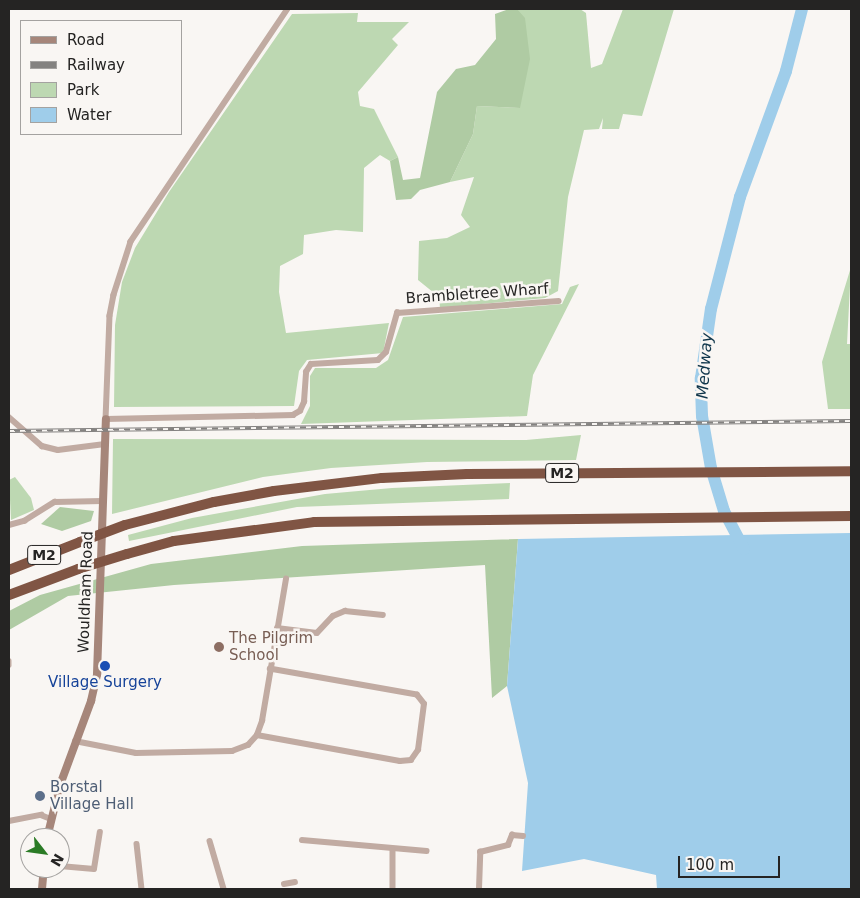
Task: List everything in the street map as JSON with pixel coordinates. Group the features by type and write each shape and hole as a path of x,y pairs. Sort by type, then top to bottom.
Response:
{"highway":[{"name":"M2","path":"9,570 125,526 214,502 274,491 382,478 443,474 851,472"},
{"name":"M2","path":"9,595 78,569 174,541 279,525 459,519 851,516"}],"street":[{"path":"106,419 110,316 114,295 131,242 288,9"},
{"name":"Brambletree Wharf","path":"106,419 293,415 300,410 304,402 306,372 311,364 369,362 383,357 397,312 560,301"},
{"path":"9,417 42,446 58,450 105,444"},
{"name":"Wouldham Road","path":"49,828 75,741 90,701 98,665 106,419"},
{"path":"9,525 24,521 55,502 102,501"},
{"path":"75,741 125,752 184,754 232,751 248,746 257,735 286,579"},
{"path":"277,628 317,633 333,616 345,611 383,615"},
{"path":"9,660 9,665"},
{"path":"257,735 400,761 411,760 418,750 424,704 417,695 270,670"},
{"path":"9,821 41,815 51,819"},
{"path":"70,867 94,869 100,832"},
{"path":"479,889 480,852 508,845 512,835 523,836"},
{"path":"302,840 393,850 428,851"},
{"path":"210,841 224,889"},
{"path":"137,844 142,889"},
{"path":"393,850 393,889"},
{"path":"289,883 292,889"}],"green space":[{"path":"509,9 517,9 525,18 530,59 520,108 477,106 473,134 450,182 420,190 411,199 396,200 390,161 398,157 403,180 420,178 437,92 456,69 475,65 496,39 495,14"},
{"path":"516,9 580,9 586,13 591,68 602,64 623,9 674,9 642,116 623,114 619,129 602,129 603,118 599,129 584,130 568,197 558,291 545,298 440,308 439,297 418,280 419,241 447,238 470,227 461,215 474,177 450,182 473,134 477,106 520,108"},
{"path":"358,13 357,22 409,22 392,39 398,45 358,92 360,106 374,109 398,157 390,161 380,155 364,168 363,232 336,230 304,235 303,254 280,266 279,292 286,333 389,323 383,353 307,360 299,371 294,406 114,407 115,325 122,282 135,248 169,192 292,14"},
{"path":"851,267 847,344 851,344 851,409 828,409 822,362"},
{"path":"579,284 533,375 527,416 301,424 310,406 310,376 315,368 376,368 388,360 403,317 562,304 570,287"},
{"path":"581,435 576,460 427,462 331,468 263,477 112,514 113,439 526,440"},
{"path":"15,477 31,498 34,510 11,520 9,480"},
{"path":"510,483 509,499 297,507 129,541 128,535 192,518 325,494 392,488"},
{"path":"60,507 94,511 91,521 62,531 41,524"},
{"path":"518,539 507,686 492,698 485,565 174,585 68,596 9,630 9,611 40,595 151,564 302,546"}],"water":[{"path":"851,533 851,889 657,889 656,875 584,859 522,871 528,783 507,686 518,539"}],"waterway":[{"name":"Medway","path":"744,549 724,511 711,468 702,416 701,378 711,309 740,197 786,71 802,9"}],"railway":[{"path":"9,431 851,421"}],"place":[{"name":"The Pilgrim School","path":"219,647"},
{"name":"Village Surgery","path":"105,666"},
{"name":"Borstal Village Hall","path":"40,796"}]}
